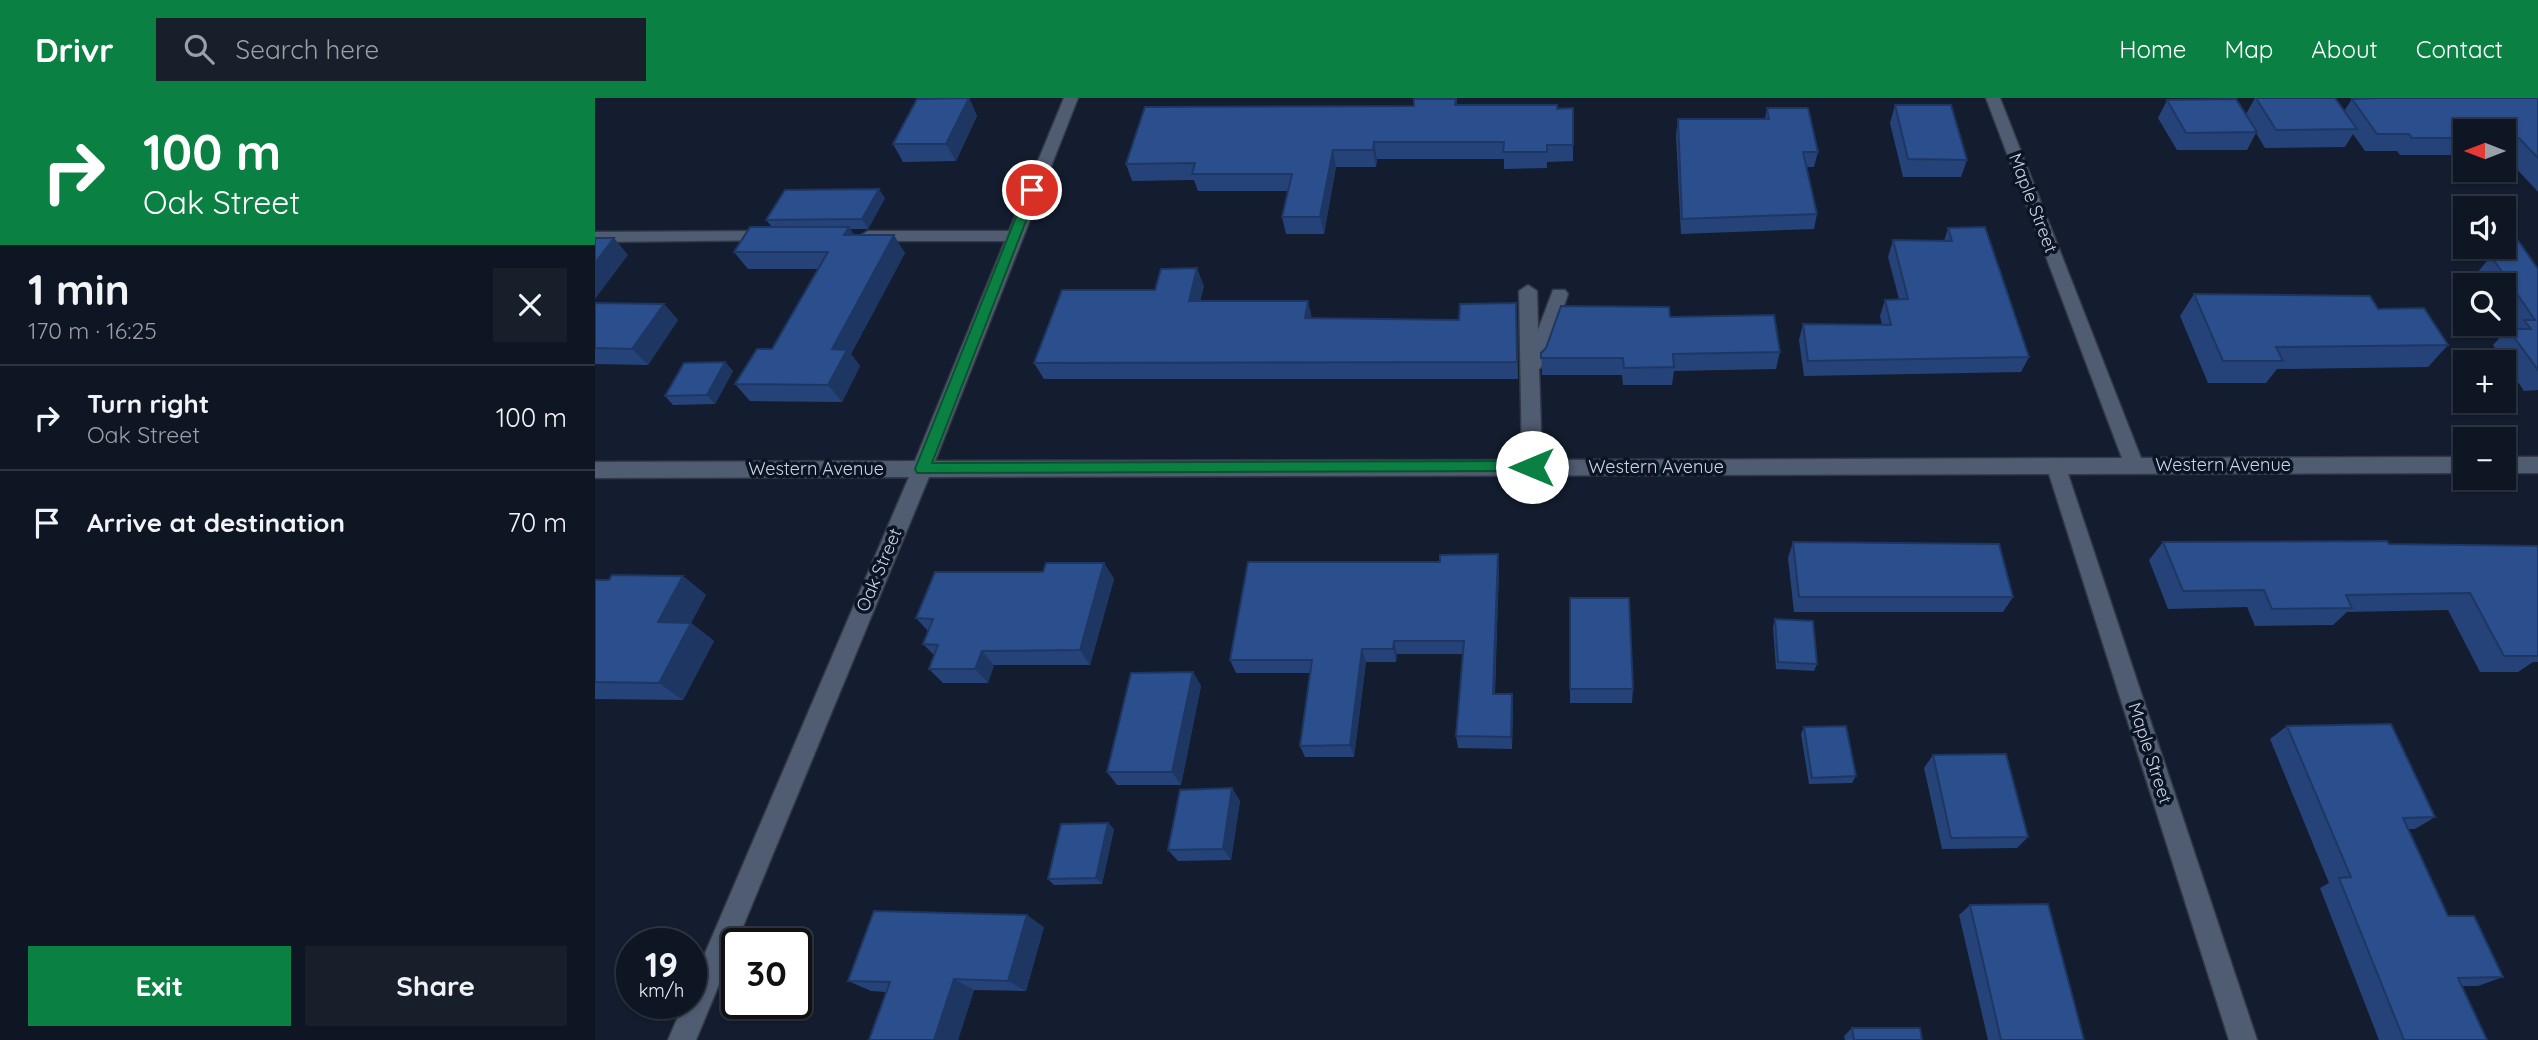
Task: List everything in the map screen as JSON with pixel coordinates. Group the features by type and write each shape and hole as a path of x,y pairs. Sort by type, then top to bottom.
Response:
{"street":[{"name":"Oak Street","path":"682,1040 922,469 1013,236 1071,98"},
{"name":"Maple Street","path":"1993,98 2134,465"},
{"path":"595,237 790,236"},
{"path":"846,236 1013,236"},
{"path":"1528,291 1532,467"},
{"path":"1530,379 1559,294"},
{"name":"Western Avenue","path":"595,470 2453,465"},
{"path":"2516,465 2538,465"},
{"name":"Maple Street","path":"2056,466 2243,1040"}],"building":[{"path":"969,98 946,144 893,144 917,99"},
{"path":"2256,98 2335,98 2357,129 2276,130"},
{"path":"2538,98 2538,158 2517,138 2517,119 2453,119 2453,138 2412,138 2409,134 2377,134 2352,99"},
{"path":"1414,99 1456,99 1455,105 1557,105 1557,109 1573,108 1573,145 1547,145 1547,152 1503,152 1504,142 1374,142 1373,150 1333,150 1320,217 1282,217 1292,174 1192,174 1195,163 1126,164 1145,107 1414,106"},
{"path":"2236,99 2257,132 2186,133 2167,100"},
{"path":"1895,105 1951,105 1967,160 1908,159"},
{"path":"1767,108 1808,108 1818,152 1803,152 1817,214 1682,219 1678,119 1769,119"},
{"path":"879,189 862,219 766,220 785,190"},
{"path":"750,227 849,227 844,235 894,235 832,349 847,350 828,385 735,384 757,349 772,349 828,252 734,252"},
{"path":"1985,227 2029,357 1808,361 1803,324 1891,325 1885,300 1908,299 1893,240 1952,241 1948,228"},
{"path":"595,238 614,238 595,263"},
{"path":"2516,240 2538,269 2538,370 2513,336 2516,336 2516,329 2531,329 2524,320 2535,320 2516,292 2516,273 2503,273 2493,259 2516,259"},
{"path":"1197,268 1189,301 1308,301 1305,318 1459,320 1460,304 1516,303 1517,362 1034,363 1062,290 1155,290 1161,269"},
{"path":"2194,294 2370,296 2378,309 2424,308 2448,345 2276,347 2283,361 2223,361"},
{"path":"595,303 664,304 632,349 595,348"},
{"path":"1561,306 1669,307 1670,317 1774,315 1780,352 1673,354 1674,367 1624,368 1623,358 1541,358"},
{"path":"725,362 707,395 665,396 684,363"},
{"path":"2387,541 2389,544 2538,546 2538,656 2504,656 2470,593 2346,595 2352,608 2272,609 2264,590 2183,591 2163,542"},
{"path":"1793,542 1999,544 2013,597 1799,597"},
{"path":"1498,554 1493,694 1512,694 1511,737 1456,736 1464,641 1394,641 1393,649 1362,649 1350,745 1300,746 1312,660 1230,660 1248,562 1440,562 1440,555"},
{"path":"1046,563 1104,563 1080,650 982,651 975,669 929,669 938,645 923,644 933,619 916,618 935,572 1043,572"},
{"path":"612,575 683,576 658,622 691,623 659,683 595,682 595,580 609,580"},
{"path":"1570,598 1629,598 1633,689 1570,689"},
{"path":"1775,619 1813,621 1817,664 1778,662"},
{"path":"1193,672 1172,772 1107,772 1131,673"},
{"path":"2391,724 2435,817 2403,818 2448,916 2474,916 2503,977 2458,978 2487,1040 2404,1040 2339,878 2351,877 2287,726"},
{"path":"1846,726 1856,776 1812,778 1804,727"},
{"path":"2006,754 2028,837 1951,838 1933,755"},
{"path":"1232,788 1223,849 1168,850 1180,790"},
{"path":"1108,823 1096,878 1048,879 1061,824"},
{"path":"2048,904 2084,1040 2001,1040 1970,905"},
{"path":"874,911 1027,915 1008,981 954,979 934,1040 869,1040 890,982 848,981"},
{"path":"1852,1028 1920,1028 1922,1040 1854,1040"}],"route":[{"path":"1032,190 922,469 1532,467"}]}
